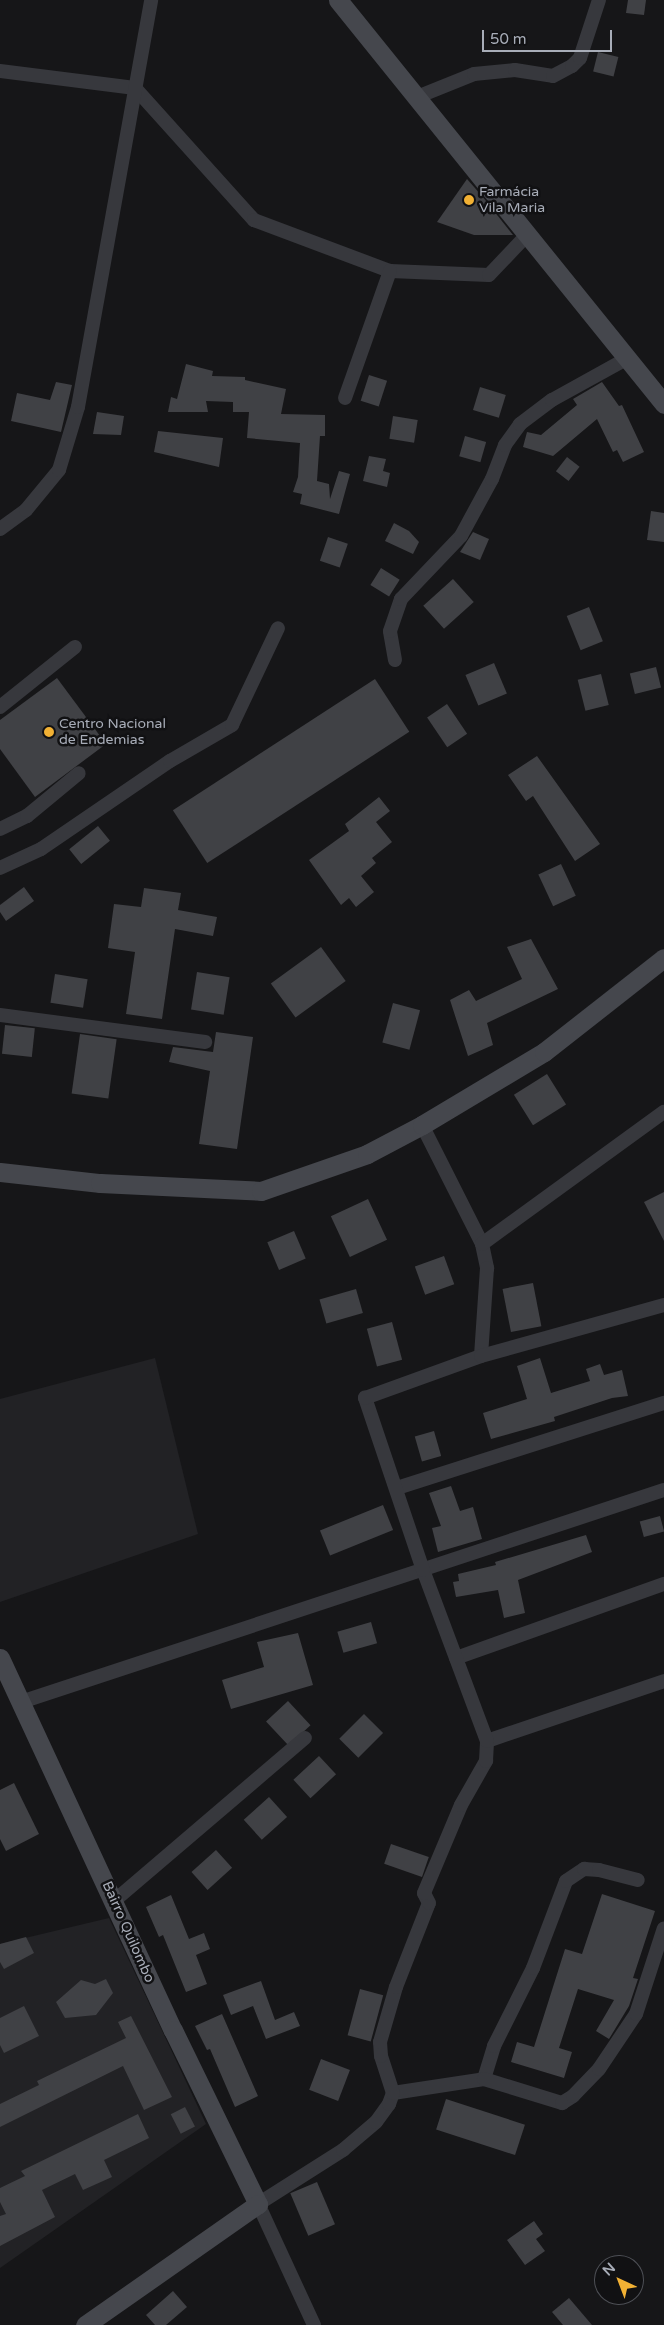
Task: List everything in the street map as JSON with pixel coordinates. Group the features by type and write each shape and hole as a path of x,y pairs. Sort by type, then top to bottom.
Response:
{"street":[{"path":"0,529 26,510 60,470 78,406 150,0"},
{"path":"338,0 664,404"},
{"path":"418,97 474,74 515,70 553,76 572,66 580,58 599,0"},
{"path":"0,71 135,88 254,220 390,271 489,276 527,234"},
{"path":"345,398 390,271"},
{"path":"395,660 390,631 401,599 461,536 492,479 505,446 520,424 552,400 626,359"},
{"path":"0,868 41,849 170,762 232,725 278,628"},
{"path":"0,706 75,647"},
{"path":"0,830 27,816 79,773"},
{"path":"0,1172 100,1183 261,1191 367,1154 422,1124 544,1052 664,958"},
{"path":"0,1015 205,1042"},
{"path":"482,1244 664,1112"},
{"path":"422,1124 482,1244 488,1268 481,1356"},
{"path":"86,2325 258,2204 354,2141 376,2122 393,2093 381,2056 380,2042 396,1987 429,1903 424,1893 461,1805 486,1761 487,1741 423,1570 398,1488 365,1398 481,1356 664,1305"},
{"path":"398,1488 664,1403"},
{"path":"21,1702 664,1490"},
{"path":"456,1658 664,1584"},
{"name":"Bairro Quilombo","path":"0,1658 172,2030 258,2204"},
{"path":"487,1741 664,1681"},
{"path":"114,1901 305,1738"},
{"path":"484,2079 494,2046 532,1968 566,1881 584,1869 599,1870 638,1880"},
{"path":"393,2093 484,2079 549,2102 562,2103 573,2096 611,2054 636,2014 664,1928"},
{"path":"258,2204 314,2325"}],"shaded area":[{"path":"155,1358 198,1534 0,1602 0,1399"},
{"path":"109,1918 206,2124 0,2268 0,1944"}],"building":[{"path":"628,0 646,0 644,15 626,13"},
{"path":"598,52 618,57 614,76 593,71"},
{"name":"Farmácia Vila Maria","path":"467,179 513,235 474,235 437,222"},
{"path":"186,364 213,371 212,376 245,377 245,380 286,389 281,414 325,415 325,436 320,436 317,481 329,484 330,499 339,471 350,474 339,514 300,504 302,494 293,492 298,477 300,443 247,438 249,412 233,412 233,402 206,401 208,412 168,412 171,397 177,399"},
{"path":"369,375 387,381 379,407 361,401"},
{"path":"56,382 72,385 61,432 11,421 17,393 50,400"},
{"path":"602,382 619,406 622,405 644,452 623,462 617,450 613,452 597,419 553,456 523,447 527,432 541,435 577,405 573,399"},
{"path":"480,387 506,395 499,418 473,410"},
{"path":"97,412 124,416 121,435 93,434"},
{"path":"393,416 418,420 414,443 389,439"},
{"path":"158,431 223,438 219,467 154,452"},
{"path":"465,436 486,442 480,462 459,456"},
{"path":"369,456 386,459 383,471 390,473 387,487 363,481"},
{"path":"567,457 580,467 569,481 556,471"},
{"path":"651,511 664,513 664,542 647,540"},
{"path":"394,523 409,531 419,542 413,554 385,541"},
{"path":"473,532 489,539 480,560 460,552"},
{"path":"328,537 348,544 340,567 320,561"},
{"path":"381,568 400,580 389,597 370,585"},
{"path":"453,579 474,602 444,629 423,606"},
{"path":"589,607 603,641 581,650 567,616"},
{"path":"494,663 507,693 478,705 465,675"},
{"path":"656,667 661,687 635,694 630,674"},
{"path":"601,674 609,705 585,711 578,680"},
{"name":"Centro Nacional de Endemias","path":"57,678 106,744 35,797 0,749 0,720"},
{"path":"375,679 409,732 207,863 173,810"},
{"path":"447,704 467,734 447,747 427,717"},
{"path":"537,756 600,844 575,861 533,796 526,801 508,775"},
{"path":"379,797 390,811 376,822 392,842 372,858 376,863 361,876 374,892 356,907 349,898 341,905 309,860 349,831 345,824"},
{"path":"98,826 110,841 81,864 69,849"},
{"path":"561,864 576,896 553,906 538,875"},
{"path":"24,887 34,901 6,921 0,912 0,905"},
{"path":"144,888 181,893 178,910 217,917 213,936 175,929 162,1019 126,1014 135,952 108,948 114,904 141,907"},
{"path":"531,939 558,989 487,1023 493,1045 468,1056 450,1000 469,990 476,1001 522,979 507,947"},
{"path":"321,947 346,981 296,1017 271,983"},
{"path":"197,972 230,977 224,1015 191,1010"},
{"path":"55,974 88,979 83,1008 50,1003"},
{"path":"393,1003 420,1010 409,1050 382,1043"},
{"path":"5,1025 35,1028 32,1057 2,1054"},
{"path":"216,1032 253,1037 237,1149 199,1144 210,1071 169,1062 173,1047 213,1052"},
{"path":"80,1034 117,1039 108,1099 72,1093"},
{"path":"547,1074 566,1105 533,1125 514,1095"},
{"path":"664,1192 664,1241 644,1202"},
{"path":"368,1199 387,1240 350,1257 331,1216"},
{"path":"294,1231 306,1259 279,1270 267,1242"},
{"path":"444,1256 454,1284 425,1295 415,1267"},
{"path":"533,1283 541,1326 511,1332 503,1289"},
{"path":"356,1289 363,1313 326,1324 319,1299"},
{"path":"392,1322 402,1360 377,1366 367,1329"},
{"path":"540,1358 551,1393 590,1381 586,1369 600,1364 604,1375 622,1370 628,1396 612,1398 554,1417 555,1421 491,1439 483,1413 527,1399 517,1366"},
{"path":"434,1431 441,1456 422,1462 415,1437"},
{"path":"451,1486 460,1511 473,1507 482,1539 438,1552 432,1528 441,1526 429,1493"},
{"path":"383,1505 393,1530 330,1556 320,1530"},
{"path":"660,1516 664,1531 644,1537 640,1521"},
{"path":"586,1535 592,1552 518,1580 525,1613 504,1618 498,1590 456,1597 453,1582 459,1581 458,1574 496,1565 495,1562"},
{"path":"371,1622 377,1643 343,1653 337,1632"},
{"path":"298,1633 313,1685 231,1709 222,1680 264,1667 257,1642"},
{"path":"288,1701 311,1725 289,1746 266,1721"},
{"path":"364,1714 383,1733 358,1758 339,1739"},
{"path":"319,1756 336,1774 310,1798 293,1780"},
{"path":"14,1783 39,1834 6,1851 0,1839 0,1790"},
{"path":"269,1797 287,1817 262,1840 244,1820"},
{"path":"391,1844 429,1857 422,1877 384,1864"},
{"path":"216,1850 232,1868 208,1890 191,1872"},
{"path":"602,1894 655,1911 633,1978 638,1979 629,2006 609,2039 596,2031 614,2000 578,1989 559,2048 572,2052 564,2078 511,2062 517,2042 534,2047 565,1949 582,1954"},
{"path":"171,1895 189,1939 204,1933 210,1949 196,1955 207,1984 186,1992 163,1935 159,1937 146,1907"},
{"path":"26,1937 34,1953 4,1969 0,1962 0,1944"},
{"path":"106,1979 113,1993 96,2015 65,2018 56,2002 81,1980 95,1984"},
{"path":"261,1981 275,2020 294,2012 300,2026 266,2039 253,2006 231,2015 223,1995"},
{"path":"360,1989 383,1995 371,2042 348,2035"},
{"path":"24,2006 39,2036 4,2053 0,2045 0,2018"},
{"path":"222,2014 258,2096 235,2107 210,2049 207,2050 195,2026"},
{"path":"131,2016 172,2097 144,2110 123,2066 0,2127 0,2104 39,2085 37,2081 126,2038 118,2022"},
{"path":"321,2059 350,2070 338,2101 309,2090"},
{"path":"446,2099 525,2125 515,2155 436,2129"},
{"path":"185,2107 195,2127 181,2134 171,2114"},
{"path":"138,2114 149,2138 104,2160 112,2177 83,2190 75,2174 42,2190 55,2217 0,2246 0,2216 6,2214 0,2202 0,2188 25,2176 21,2171"},
{"path":"317,2182 335,2224 308,2236 290,2193"},
{"path":"534,2221 543,2234 536,2239 545,2251 525,2265 507,2240"},
{"path":"173,2291 187,2307 166,2325 155,2325 146,2315"},
{"path":"569,2298 592,2325 563,2325 552,2312"}],"place":[{"name":"Farmácia Vila Maria","path":"469,200"},
{"name":"Centro Nacional de Endemias","path":"49,732"}]}
